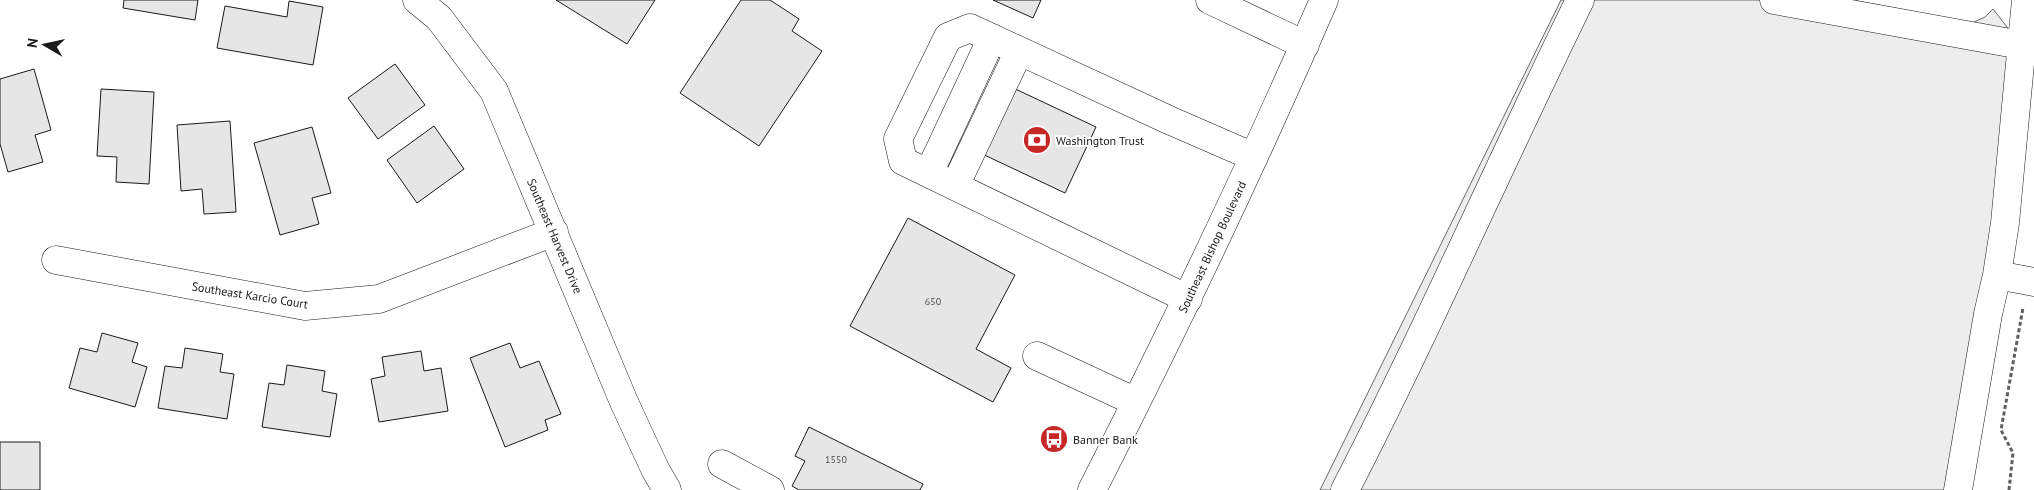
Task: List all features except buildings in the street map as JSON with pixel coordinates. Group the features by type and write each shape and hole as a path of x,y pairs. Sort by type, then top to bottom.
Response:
{"street":[{"name":"Southeast Harvest Drive","path":"417,0 439,18 494,91 624,402 655,469 667,490"},
{"path":"1210,0 1305,45"},
{"name":"Southeast Bishop Boulevard","path":"1092,490 1188,299 1324,0"},
{"path":"1345,490 1444,290 1517,129 1580,0"},
{"path":"1774,0 2020,45"},
{"path":"1958,490 2005,223 2020,45 2026,0"},
{"path":"1188,299 903,161 898,139 948,37 970,28 1254,157"},
{"path":"942,180 1007,45"},
{"name":"Southeast Karcio Court","path":"56,260 305,306 379,299 554,232"},
{"path":"1997,275 2034,282"},
{"path":"1037,356 1136,402"},
{"path":"722,464 770,490"}],"shaded area":[{"path":"1561,0 1852,0 1972,23 1985,17 1993,9 2021,45 1958,490 1320,490"}],"place":[{"name":"Washington Trust","path":"1037,140"},
{"name":"Banner Bank","path":"1054,439"}]}
